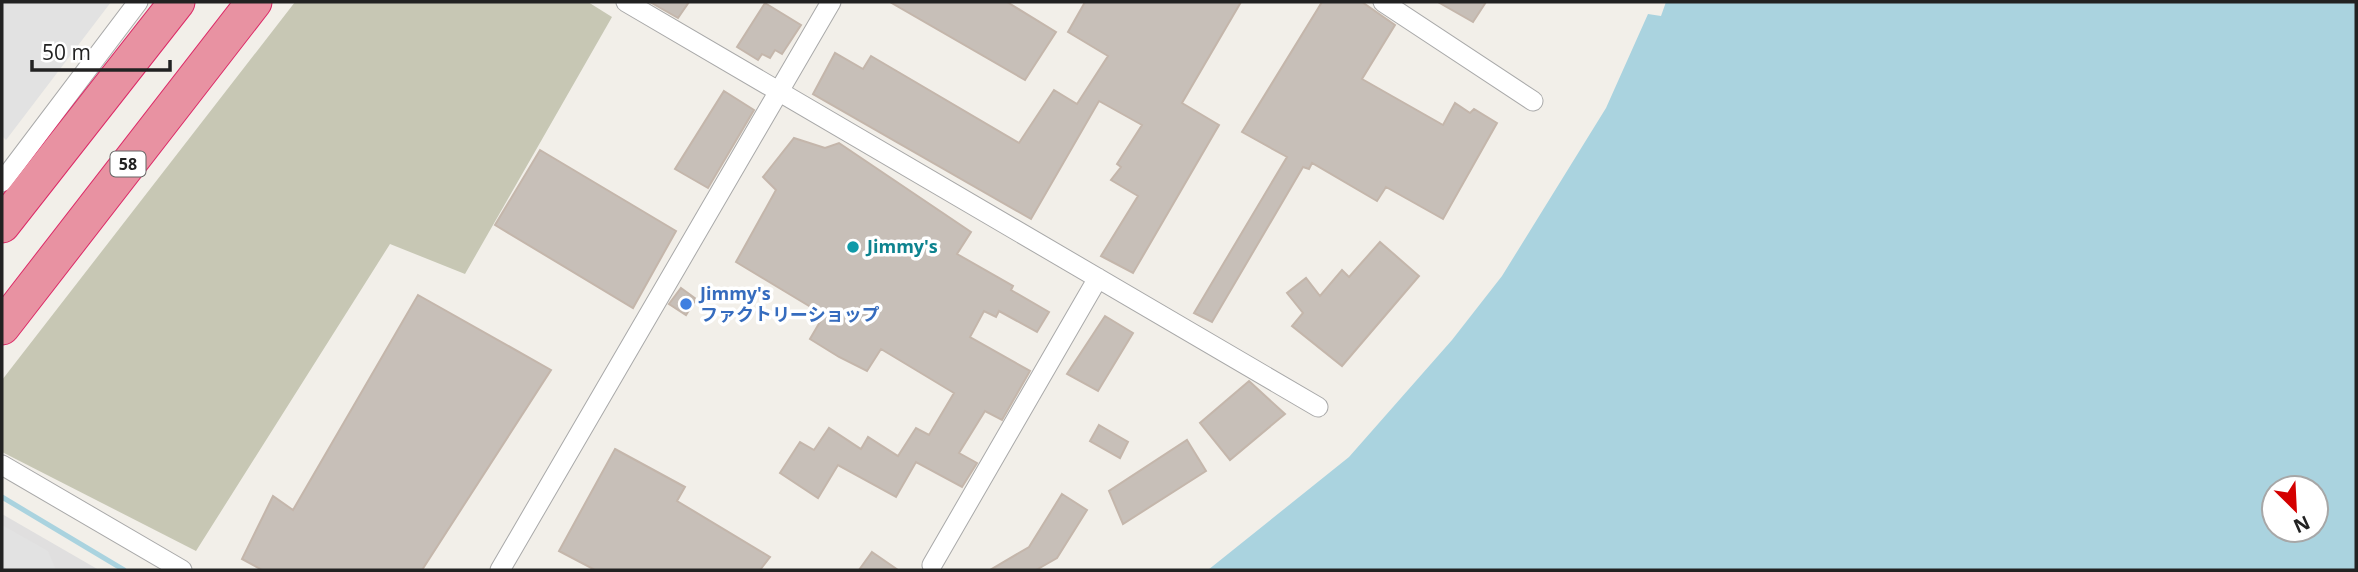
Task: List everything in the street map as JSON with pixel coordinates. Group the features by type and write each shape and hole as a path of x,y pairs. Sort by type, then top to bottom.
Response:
{"highway":[{"path":"2,225 177,2"},
{"name":"58","path":"2,327 254,2"}],"street":[{"path":"2,181 9,158 138,2"},
{"path":"626,2 1318,407"},
{"path":"500,570 831,2"},
{"path":"1383,2 1533,101"},
{"path":"932,565 1098,278"},
{"path":"2,465 183,570"}],"shaded area":[{"path":"2,2 111,2 6,140 2,136"},
{"path":"295,2 588,2 612,17 465,274 390,244 196,551 2,452 2,380"},
{"path":"2,514 99,570 2,570"},
{"path":"2,525 48,551 56,570 2,570"}],"water":[{"path":"1666,2 2356,2 2356,570 1208,570 1349,457 1452,340 1502,276 1606,108 1648,14 1661,16"}],"building":[{"path":"650,2 689,2 678,18"},
{"path":"890,2 1007,2 1056,32 1025,80"},
{"path":"1085,2 1241,2 1182,103 1219,125 1133,273 1101,256 1138,196 1111,180 1121,167 1117,164 1142,125 1099,101 1031,219 813,94 835,53 863,69 871,56 1019,143 1054,90 1077,104 1108,56 1068,32"},
{"path":"1322,2 1362,2 1395,25 1362,79 1443,125 1455,103 1470,113 1474,109 1497,123 1443,219 1386,187 1377,201 1312,163 1309,169 1303,167 1212,322 1194,313 1287,157 1242,132"},
{"path":"1438,2 1486,2 1473,22"},
{"path":"765,3 801,25 782,54 775,50 770,58 762,54 758,60 737,47"},
{"path":"724,91 754,110 708,188 675,169"},
{"path":"794,138 825,148 839,143 971,232 957,254 1013,286 1011,290 1049,312 1037,332 999,311 996,317 984,311 970,337 1030,371 1002,420 985,411 959,453 977,463 962,487 916,462 896,497 838,465 818,498 780,473 800,442 814,450 829,428 861,449 868,437 898,456 916,428 929,435 954,393 881,349 867,371 839,357 810,339 824,315 736,262 776,190 763,177"},
{"path":"540,150 676,231 633,308 495,225"},
{"path":"1380,242 1419,276 1342,366 1292,326 1303,313 1287,293 1306,278 1320,296 1342,270 1349,277"},
{"path":"681,288 696,299 686,315 669,304"},
{"path":"418,295 551,370 422,570 262,570 242,559 273,496 293,510"},
{"path":"1105,316 1133,333 1098,391 1067,374"},
{"path":"1249,381 1285,414 1230,460 1200,423"},
{"path":"1099,425 1128,442 1120,458 1090,441"},
{"path":"1187,440 1206,471 1123,524 1109,491"},
{"path":"615,449 685,487 677,501 770,557 760,570 595,570 559,551"},
{"path":"1062,494 1087,510 1057,558 1036,570 990,570 1029,547"},
{"path":"872,552 898,570 859,570"}],"waterway":[{"path":"2,497 124,570"}],"place":[{"name":"Jimmy's","path":"853,247"},
{"name":"Jimmy's ファクトリーショップ","path":"686,304"}]}
